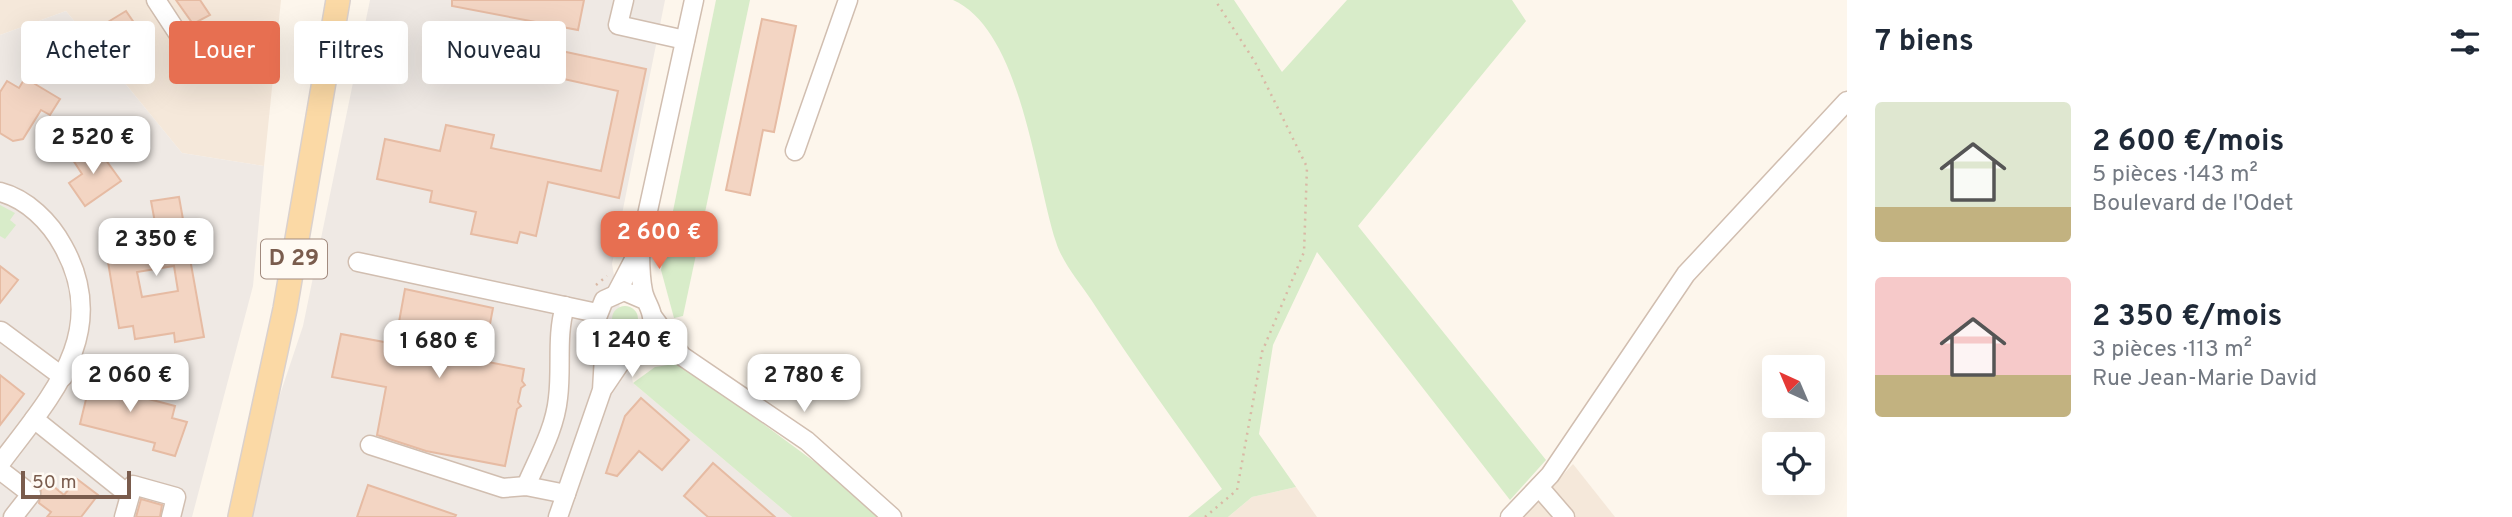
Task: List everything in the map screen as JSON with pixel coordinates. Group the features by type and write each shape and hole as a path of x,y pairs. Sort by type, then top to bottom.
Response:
{"main road":[{"name":"D 29","path":"240,517 285,309 338,0"}],"street":[{"path":"156,0 170,21"},
{"path":"624,0 618,25 685,40"},
{"path":"358,262 590,311 617,292 640,247 694,0"},
{"path":"795,151 848,0"},
{"path":"1510,517 1539,487 1686,274 1847,101"},
{"path":"0,191 35,211 55,231 79,278 80,329 73,357 63,377 0,464"},
{"path":"640,247 645,300 653,317 682,356"},
{"path":"617,292 632,292 645,300"},
{"path":"526,486 550,432 558,399 559,327 565,306"},
{"path":"590,311 606,340 617,346 636,344 682,356 785,424 892,517"},
{"path":"602,390 636,344 648,335 653,317"},
{"path":"1,331 63,377"},
{"path":"558,517 602,390 606,340"},
{"path":"34,419 129,495"},
{"path":"370,445 503,488 526,486 566,494"},
{"path":"0,470 31,494 13,517"},
{"path":"124,517 133,485 176,497 171,517"},
{"path":"1539,487 1565,517"}],"path":[{"path":"1205,517 1237,490 1262,352 1304,252 1307,167 1255,62 1214,0"},
{"path":"590,311 587,295 610,274"}],"shaded area":[{"path":"0,0 281,0 279,21 169,21 169,84 272,84 264,166 182,153 126,84 155,84 155,21 74,21 66,11 38,21 21,21 21,27 0,35"},
{"path":"370,0 665,0 612,264 633,383 792,517 239,517 303,326 353,84 408,84 408,21 366,21"},
{"path":"66,11 74,21 38,21"},
{"path":"21,27 21,84 126,84 182,153 264,166 253,286 192,517 0,517 0,35"},
{"path":"1573,464 1615,517 1524,517"},
{"path":"1296,487 1317,517 1228,517 1252,497"}],"green space":[{"path":"716,0 750,0 683,316 674,318 661,270"},
{"path":"953,0 1234,0 1282,72 1347,0 1512,0 1526,21 1358,226 1546,460 1510,500 1317,252 1273,345 1259,434 1296,487 1252,497 1228,517 1188,517 1222,489 1062,257 1010,73 995,41 976,16"},
{"path":"0,205 15,213 10,220 16,225 5,239 0,236"},
{"path":"625,306 634,310 638,319 634,328 625,332 616,328 612,319 616,310"},
{"path":"681,363 850,488 877,517 792,517 633,383 655,367"}],"building":[{"path":"176,0 200,0 210,15 199,21 191,21"},
{"path":"452,0 584,0 578,30 566,28 566,21 531,21 452,6"},
{"path":"126,11 133,21 110,21"},
{"path":"762,19 796,26 774,132 763,130 750,195 726,190"},
{"path":"566,52 646,69 619,198 548,182 536,236 520,232 517,243 471,234 476,212 430,202 432,191 377,179 385,139 440,151 446,125 494,135 491,148 601,171 618,91 566,80"},
{"path":"7,81 19,88 21,84 35,84 60,99 50,115 41,110 23,139 13,141 0,133 0,92"},
{"path":"95,145 121,181 85,206 69,183 82,174 73,160"},
{"path":"179,197 204,337 175,342 174,333 135,339 133,326 119,328 106,250 119,248 117,235 156,228 151,201","holes":["174,266 178,291 142,297 137,272"]},
{"path":"0,266 18,280 0,303"},
{"path":"405,289 493,308 483,361 524,369 522,381 525,385 521,388 518,402 521,406 517,409 505,466 426,451 377,435 386,387 332,377 341,334 395,344"},
{"path":"90,369 119,377 115,390 175,406 172,418 187,422 175,456 153,450 155,443 80,424 88,391 84,390"},
{"path":"0,375 24,394 0,425"},
{"path":"641,398 689,440 662,470 639,451 617,476 606,473 625,416"},
{"path":"713,463 775,517 708,517 684,496"},
{"path":"77,479 98,495 81,517 47,517 51,512 39,503 41,489 47,481 64,495"},
{"path":"368,485 456,515 357,517"},
{"path":"141,499 162,505 160,517 136,517"}]}
